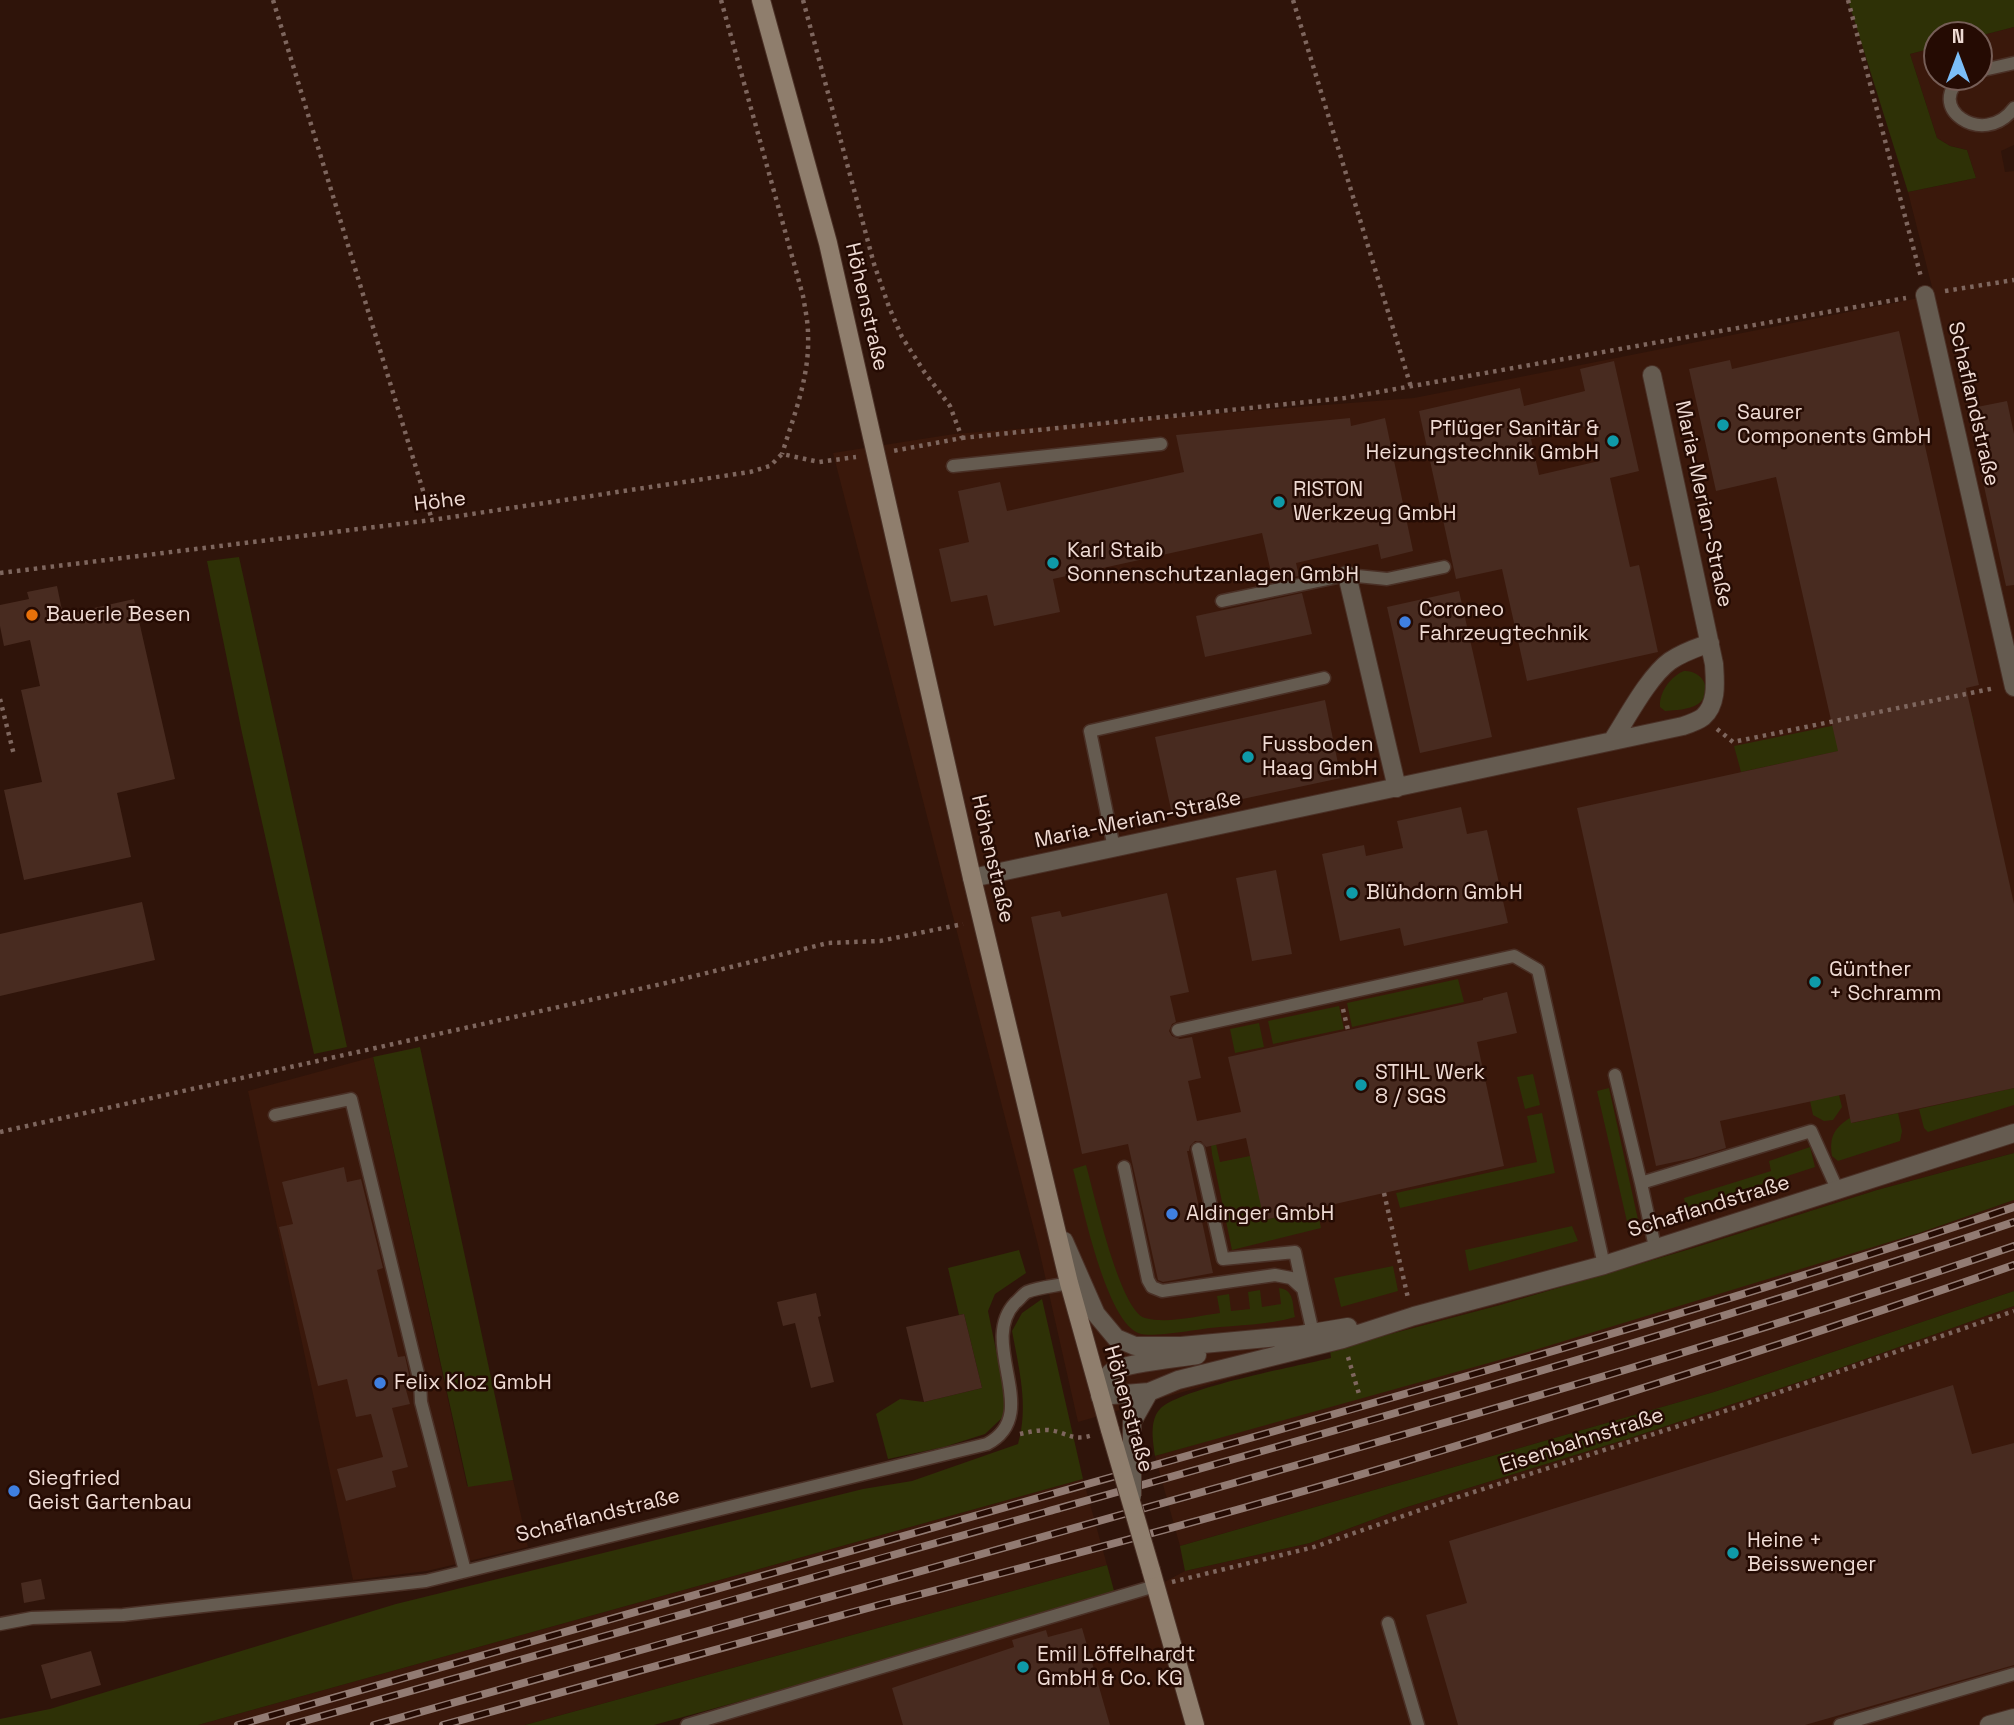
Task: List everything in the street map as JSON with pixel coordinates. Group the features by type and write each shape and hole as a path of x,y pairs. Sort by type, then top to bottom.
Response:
{"main road":[{"name":"Höhenstraße","path":"761,0 828,243 972,878 1069,1283 1195,1725"}],"street":[{"name":"Schaflandstraße","path":"1925,295 2014,686"},
{"name":"Maria-Merian-Straße","path":"972,878 1683,726 1703,717 1712,703 1716,688 1710,643 1652,375"},
{"path":"1348,575 1397,788"},
{"path":"1612,741 1662,668 1690,650 1710,643"},
{"name":"Schaflandstraße","path":"1414,1316 1127,1366 1111,1372 1100,1396 1149,1392 1178,1380 1343,1339 1414,1316 1604,1265 2014,1133"},
{"name":"Schaflandstraße","path":"1054,1217 1096,1314 1116,1338 1135,1346 1181,1346 1306,1334"},
{"path":"1132,1506 1132,1422 1149,1392"},
{"path":"1989,1725 2014,1718"}],"lane":[{"path":"1993,68 2014,63"},
{"path":"1951,91 1949,102 1952,111 1972,124 1986,126 2000,122 2014,108"},
{"path":"953,466 1161,444"},
{"path":"1222,601 1348,575 1387,579 1444,567"},
{"path":"1114,848 1090,731 1324,678"},
{"path":"1178,1030 1514,956 1538,970 1604,1265"},
{"path":"1615,1075 1655,1247"},
{"path":"275,1115 351,1099 420,1382 421,1402 465,1571"},
{"path":"1641,1183 1811,1131 1838,1191"},
{"path":"1198,1149 1223,1259 1295,1252 1303,1289 1306,1334"},
{"path":"1124,1167 1148,1280 1152,1287 1163,1291 1275,1275 1292,1278 1303,1289"},
{"path":"998,1438 1009,1426 1012,1411 1002,1334 1008,1311 1025,1293 1069,1283"},
{"name":"Schaflandstraße","path":"1,1619 122,1615 426,1581 987,1444 998,1438"},
{"path":"687,1725 1153,1578"},
{"path":"1388,1623 1418,1725"},
{"path":"1840,1725 2014,1674"}],"path":[{"path":"273,0 432,520"},
{"path":"721,0 803,296 808,334 803,388 782,454 819,462 962,438 1345,398 2014,280"},
{"path":"803,0 874,264 889,307 902,337 950,406 962,438"},
{"path":"1293,0 1411,387"},
{"path":"1848,0 1925,295"},
{"name":"Höhe","path":"0,573 432,520 750,472 770,466 782,454"},
{"path":"1703,717 1733,742 2014,686"},
{"path":"0,699 14,755"},
{"path":"0,1132 666,983 828,943 880,941 982,920"},
{"path":"1384,1193 1405,1289 1414,1316"},
{"name":"Eisenbahnstraße","path":"1153,1578 1314,1547 1446,1500 1710,1417 2014,1311"},
{"path":"1343,1339 1359,1394"},
{"path":"998,1438 1034,1430 1051,1430 1078,1439 1110,1430"}],"shaded area":[{"path":"2014,27 2014,145 2001,151 2005,172 2014,171 2014,1153 1877,1190 1500,1305 1078,1422 1038,1245 833,453 954,434 1414,398 1934,295 1908,192 1976,178 1967,150 1950,146 1937,138 1910,54 1923,51 1923,91 1993,91 1993,32"},
{"path":"373,1057 467,1486 513,1480 528,1547 427,1571 353,1580 248,1091"},
{"path":"2014,1200 2014,1291 1714,1392 1180,1546 1155,1456 1919,1233"},
{"path":"2014,1306 2014,1725 703,1725 1129,1601 1185,1571 1310,1543 1404,1508 1627,1439 1826,1373"},
{"path":"1083,1479 1107,1565 525,1725 198,1725"}],"green space":[{"path":"1848,0 2014,0 2014,27 1993,32 1993,21 1923,21 1923,51 1910,54 1937,138 1950,146 1967,150 1976,178 1908,192"},
{"path":"239,557 347,1047 314,1054 242,733 207,561"},
{"path":"1684,671 1697,674 1701,678 1706,688 1703,699 1694,706 1665,711 1660,707 1664,690"},
{"path":"1967,698 1974,722 1741,772 1734,746"},
{"path":"1458,979 1464,1002 1352,1027 1347,1003"},
{"path":"1339,1006 1344,1029 1273,1044 1268,1021"},
{"path":"1259,1023 1264,1047 1235,1053 1230,1029"},
{"path":"420,1047 513,1480 468,1487 373,1057"},
{"path":"1533,1074 1540,1105 1525,1109 1517,1077"},
{"path":"1609,1088 1639,1224 1628,1226 1597,1091"},
{"path":"2014,1088 2014,1105 1928,1132 1924,1128 1919,1109"},
{"path":"1839,1095 1842,1107 1833,1120 1824,1121 1813,1115 1810,1101"},
{"path":"1542,1113 1555,1173 1400,1208 1396,1193 1537,1162 1527,1116"},
{"path":"1898,1113 1902,1131 1900,1141 1838,1161 1832,1156 1831,1143 1834,1134 1840,1125 1850,1118 1852,1123"},
{"path":"1216,1144 1220,1162 1250,1156 1265,1220 1317,1208 1321,1228 1232,1250 1212,1154 1211,1145"},
{"path":"1810,1147 1815,1167 1686,1209 1684,1198 1771,1171 1769,1161"},
{"path":"2014,1153 2014,1200 1919,1233 1528,1352 1155,1456 1154,1419 1160,1409 1191,1393 1331,1358 1330,1350 1500,1305 1877,1190"},
{"path":"1086,1165 1117,1274 1136,1311 1145,1318 1173,1320 1220,1313 1217,1296 1229,1294 1231,1311 1250,1309 1248,1292 1260,1290 1262,1307 1281,1304 1279,1288 1290,1295 1295,1317 1155,1335 1141,1334 1128,1326 1106,1286 1089,1233 1073,1169"},
{"path":"1572,1226 1578,1241 1469,1271 1465,1250"},
{"path":"1019,1250 1026,1273 995,1294 988,1311 1005,1394 1004,1416 985,1434 944,1447 888,1459 876,1414 900,1399 924,1402 982,1388 964,1314 959,1315 948,1268"},
{"path":"1393,1266 1398,1291 1341,1307 1334,1278"},
{"path":"2014,1291 2014,1306 1826,1373 1627,1439 1404,1508 1310,1543 1185,1571 1180,1546 1714,1392"},
{"path":"1042,1299 1083,1479 198,1725 0,1725 0,1719 50,1709 396,1604 863,1489 912,1481 1018,1444 1023,1402 1012,1331 1022,1313"},
{"path":"1107,1565 1116,1598 654,1725 525,1725"}],"building":[{"name":"Günther + Schramm","path":"1899,331 1979,685 1966,688 2014,904 2014,1088 1851,1123 1845,1094 1720,1121 1726,1148 1656,1166 1577,808 1838,751 1776,477 1716,491 1689,369 1730,360 1732,369"},
{"path":"1614,361 1639,471 1610,478 1630,567 1639,565 1658,652 1527,681 1502,569 1456,579 1419,411 1520,388 1524,406 1585,391 1580,369","holes":["1591,425 1599,461 1539,475 1531,439"]},
{"path":"2007,401 2014,434 2014,585 2006,586 1967,409"},
{"path":"1350,418 1351,426 1385,418 1413,551 1381,559 1378,544 1296,563 1299,576 1273,581 1262,533 1053,579 1060,612 994,626 987,595 951,602 939,549 969,542 958,491 1000,482 1007,511 1184,472 1176,435"},
{"path":"57,586 63,615 134,599 175,779 117,793 131,857 24,880 4,790 42,782 21,690 40,686 30,640 4,646 0,605 29,599 27,592"},
{"path":"1459,591 1492,737 1420,753 1387,607"},
{"path":"1302,593 1312,634 1205,657 1196,616"},
{"name":"Fussboden Haag GmbH","path":"1325,700 1341,778 1172,814 1155,737"},
{"path":"1461,807 1467,834 1487,830 1508,923 1404,946 1400,928 1340,941 1322,854 1364,845 1366,856 1403,848 1397,821"},
{"path":"1276,870 1292,954 1252,961 1236,878"},
{"path":"1167,893 1189,992 1170,996 1176,1022 1169,1031 1172,1036 1180,1039 1192,1037 1201,1078 1188,1081 1197,1121 1241,1112 1228,1057 1483,1000 1507,992 1517,1033 1477,1042 1504,1166 1264,1220 1246,1138 1206,1147 1201,1141 1195,1141 1187,1151 1213,1273 1163,1282 1158,1280 1128,1144 1082,1154 1031,917 1060,911 1062,917"},
{"path":"142,902 155,960 0,996 0,934"},
{"path":"344,1167 347,1182 361,1179 383,1268 377,1270 398,1357 405,1356 412,1388 406,1390 410,1404 392,1408 408,1467 392,1471 396,1487 346,1501 337,1469 383,1457 371,1414 356,1417 347,1379 318,1386 279,1227 293,1224 282,1182"},
{"path":"816,1293 821,1316 818,1317 834,1382 811,1388 795,1323 783,1326 777,1302"},
{"path":"964,1314 982,1388 924,1402 906,1327"},
{"name":"Heine + Beisswenger","path":"1953,1385 1972,1454 2014,1443 2014,1665 1805,1725 1458,1725 1426,1615 1467,1603 1449,1541"},
{"path":"41,1579 45,1599 24,1603 21,1583"},
{"name":"Emil Löffelhardt GmbH & Co. KG","path":"1082,1628 1110,1725 903,1725 892,1688 1014,1647 1012,1640 1046,1630 1048,1637"},
{"path":"91,1651 101,1685 51,1699 41,1665"}],"railway":[{"path":"238,1725 1487,1370 1699,1308 2014,1207"},
{"path":"290,1725 1532,1373 1774,1300 2014,1222"},
{"path":"374,1725 1528,1399 1820,1310 2014,1246"},
{"path":"443,1725 1373,1471 1586,1406 1872,1314 2014,1265"}],"place":[{"name":"Saurer Components GmbH","path":"1723,425"},
{"name":"Pflüger Sanitär & Heizungstechnik GmbH","path":"1613,441"},
{"name":"RISTON Werkzeug GmbH","path":"1279,502"},
{"name":"Karl Staib Sonnenschutzanlagen GmbH","path":"1053,563"},
{"name":"Bauerle Besen","path":"32,615"},
{"name":"Coroneo Fahrzeugtechnik","path":"1405,622"},
{"name":"Fussboden Haag GmbH","path":"1248,757"},
{"name":"Blühdorn GmbH","path":"1352,893"},
{"name":"Günther + Schramm","path":"1815,982"},
{"name":"STIHL Werk 8 / SGS","path":"1361,1085"},
{"name":"Aldinger GmbH","path":"1172,1214"},
{"name":"Felix Kloz GmbH","path":"380,1383"},
{"name":"Siegfried Geist Gartenbau","path":"14,1491"},
{"name":"Heine + Beisswenger","path":"1733,1553"},
{"name":"Emil Löffelhardt GmbH & Co. KG","path":"1023,1667"}]}
